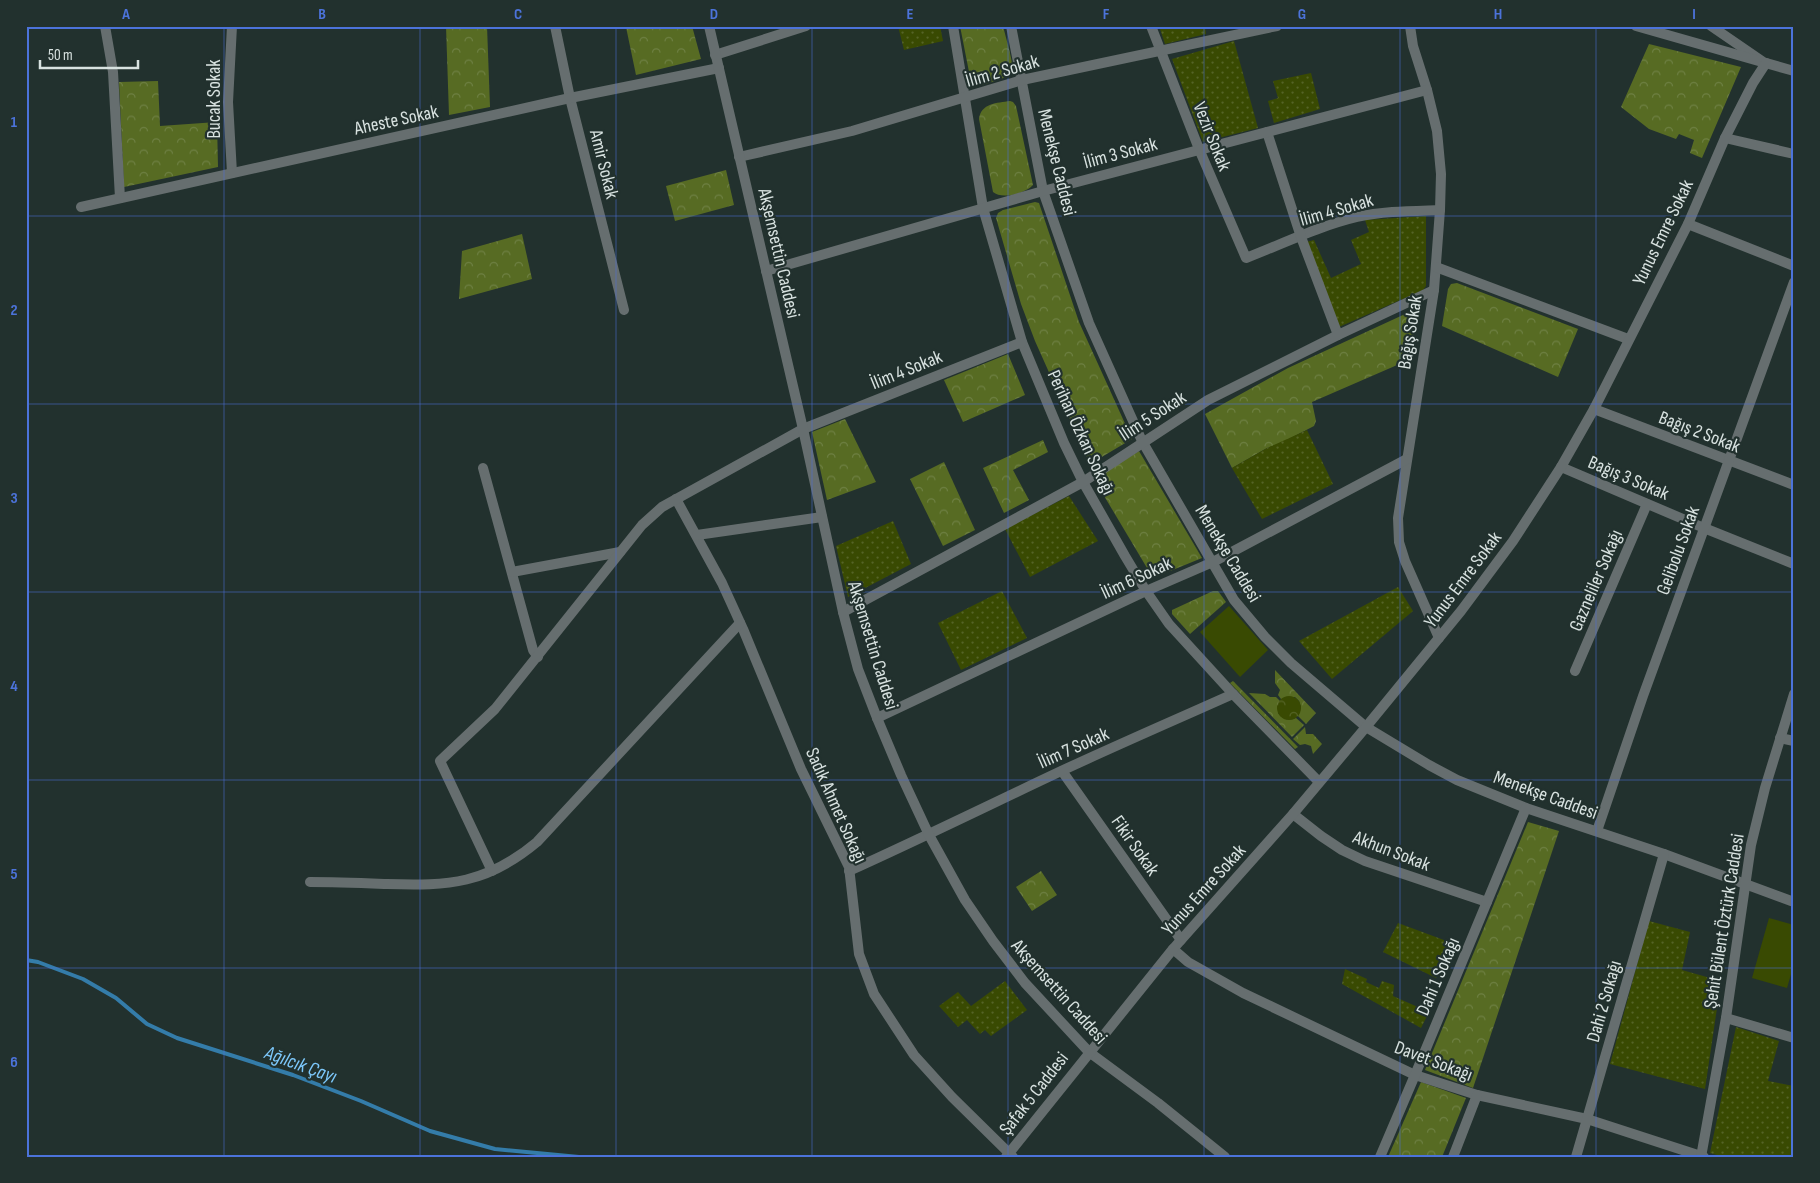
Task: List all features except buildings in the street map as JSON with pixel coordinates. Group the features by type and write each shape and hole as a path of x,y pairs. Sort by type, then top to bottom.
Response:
{"street":[{"path":"105,26 113,72 120,198"},
{"name":"Bucak Sokak","path":"232,26 228,102 232,172"},
{"name":"Amir Sokak","path":"555,26 570,98 624,310"},
{"name":"Akşemsettin Caddesi","path":"709,26 803,429 843,612 858,669 877,718 929,835 966,900 993,941 1025,983 1089,1052 1158,1103 1225,1157"},
{"path":"715,55 806,26"},
{"name":"Perihan Özkan Sokağı","path":"953,26 983,208 1022,342 1047,406 1083,482 1146,591 1170,624 1233,694 1319,782"},
{"name":"Menekşe Caddesi","path":"1011,26 1043,191 1089,323 1142,441 1234,600 1265,637 1291,663 1366,727 1436,769 1526,808 1664,854 1794,902"},
{"name":"Vezir Sokak","path":"1151,26 1199,149 1246,258"},
{"name":"İlim 2 Sokak","path":"739,157 852,131 965,99 1022,80 1277,26"},
{"name":"Bağış Sokak","path":"1410,26 1413,46 1427,90 1437,131 1441,174 1434,290 1398,518 1400,542 1405,561 1439,638"},
{"path":"1636,26 1794,71"},
{"path":"1711,26 1766,63"},
{"name":"Yunus Emre Sokak","path":"1089,1052 1173,949 1293,814 1366,727 1466,604 1513,541 1561,467 1594,409 1688,224 1725,138 1766,63"},
{"name":"Aheste Sokak","path":"81,207 570,98 719,68"},
{"name":"İlim 3 Sokak","path":"766,271 1043,191 1427,90"},
{"path":"1267,132 1300,236 1338,335"},
{"path":"1725,138 1794,154"},
{"name":"İlim 4 Sokak","path":"1246,258 1300,236 1356,217 1387,212 1440,210"},
{"path":"1688,224 1794,266"},
{"path":"1436,267 1628,339"},
{"name":"Gelibolu Sokak","path":"1597,831 1643,696 1794,282"},
{"name":"İlim 5 Sokak","path":"843,612 1083,482 1142,441 1208,400 1338,335 1434,290"},
{"name":"İlim 4 Sokak","path":"492,871 440,761 495,709 642,525 662,507 803,429 1022,342"},
{"name":"Bağış 2 Sokak","path":"1594,409 1794,485"},
{"name":"İlim 6 Sokak","path":"877,718 1146,591 1213,562 1407,459"},
{"name":"Bağış 3 Sokak","path":"1561,467 1794,564"},
{"path":"483,468 533,650 538,657"},
{"name":"Sadık Ahmet Sokağı","path":"676,499 697,535 740,623 801,769 842,851 849,871 859,954 874,994 914,1055 1009,1156"},
{"name":"Gazneliler Sokağı","path":"1575,671 1647,504"},
{"path":"697,535 822,517"},
{"path":"512,572 620,552"},
{"path":"310,882 433,885 462,882 492,871 523,854 537,842 740,623"},
{"name":"İlim 7 Sokak","path":"849,871 1062,771 1233,694"},
{"name":"Şehit Bülent Öztürk Caddesi","path":"1702,1156 1726,1018 1745,885 1758,811 1794,694"},
{"path":"1780,738 1794,741"},
{"name":"Fikir Sokak","path":"1062,771 1181,940"},
{"name":"Dahi 1 Sokağı","path":"1380,1157 1526,808"},
{"name":"Akhun Sokak","path":"1293,814 1342,850 1365,861 1487,902"},
{"name":"Dahi 2 Sokağı","path":"1576,1157 1664,854"},
{"name":"Davet Sokağı","path":"1173,949 1188,962 1243,993 1415,1075 1477,1094 1587,1119 1702,1156"},
{"path":"1726,1018 1794,1038"},
{"name":"Şafak 5 Caddesi","path":"1009,1156 1089,1052"},
{"path":"1453,1157 1477,1094"}],"green space":[{"path":"446,26 487,26 490,107 449,115"},
{"path":"692,26 701,59 636,75 626,27"},
{"path":"898,26 940,26 943,41 904,50"},
{"path":"960,26 1003,26 1011,57 1012,73 1002,79 986,84 976,84 970,77"},
{"path":"1159,26 1205,26 1206,34 1165,44"},
{"path":"1234,41 1258,128 1203,142 1172,59"},
{"path":"1649,44 1741,67 1702,158 1690,153 1694,140 1679,134 1676,139 1649,129 1621,107"},
{"path":"1311,73 1320,109 1274,123 1268,101 1278,98 1273,81"},
{"path":"158,81 160,126 217,122 218,167 124,187 119,82"},
{"path":"1010,101 1016,106 1033,185 1020,193 1002,195 993,192 979,119 980,114 986,107 995,103"},
{"path":"726,170 734,205 675,221 666,186"},
{"path":"1035,202 1039,203 1079,322 1132,439 1090,464 1035,341 1021,304 996,218 998,213 1003,210"},
{"path":"1426,216 1426,286 1423,290 1339,327 1306,242 1314,240 1331,278 1361,264 1351,240 1369,232 1365,220"},
{"path":"522,234 532,279 459,299 462,251"},
{"path":"1457,283 1578,329 1558,377 1442,326 1448,289 1451,284"},
{"path":"1416,309 1411,359 1312,402 1316,421 1314,426 1267,448 1232,468 1205,414 1288,368"},
{"path":"1008,354 1025,395 963,422 944,380"},
{"path":"845,419 876,482 827,500 812,432"},
{"path":"1307,430 1333,484 1262,519 1232,468 1267,448"},
{"path":"1043,440 1048,452 1013,470 1029,500 1004,513 983,468"},
{"path":"1139,451 1202,558 1153,578 1094,479"},
{"path":"944,462 975,530 943,546 910,479"},
{"path":"1069,496 1098,541 1030,577 1005,529"},
{"path":"893,521 911,564 848,597 836,546"},
{"path":"1398,587 1413,611 1332,679 1299,641"},
{"path":"1002,591 1027,638 961,670 938,623"},
{"path":"1213,591 1218,591 1226,602 1190,634 1172,614 1172,610"},
{"path":"1229,606 1268,650 1240,677 1200,632"},
{"path":"1275,670 1316,713 1306,724 1298,716 1301,707 1299,701 1295,697 1281,699 1278,695 1280,690 1275,683"},
{"path":"1233,681 1298,747 1295,749 1230,683"},
{"path":"1249,693 1276,697 1280,701 1278,713 1282,717 1286,719 1296,718 1304,725 1292,737"},
{"path":"1289,696 1298,699 1301,708 1298,717 1289,720 1280,717 1277,708 1280,699"},
{"path":"1305,727 1306,734 1313,734 1322,744 1313,754 1311,746 1300,745 1293,739"},
{"path":"1528,822 1559,831 1473,1088 1425,1070"},
{"path":"1041,871 1057,895 1032,911 1016,887"},
{"path":"1769,918 1794,925 1794,964 1787,988 1752,978"},
{"path":"1649,921 1690,932 1682,970 1721,981 1705,1089 1610,1064"},
{"path":"1398,923 1452,943 1436,978 1383,952"},
{"path":"1345,969 1367,979 1366,982 1379,988 1382,981 1394,985 1393,996 1429,1012 1421,1028 1342,984"},
{"path":"1005,981 1027,1010 991,1036 985,1030 980,1034 967,1020 958,1027 939,1006 958,992 971,1006"},
{"path":"1736,1027 1779,1041 1768,1081 1794,1086 1794,1157 1724,1157 1710,1153"},
{"path":"1421,1082 1466,1098 1442,1157 1388,1157"}],"waterway":[{"name":"Ağılcık Çayı","path":"26,960 38,962 83,979 116,998 147,1024 177,1038 293,1075 361,1101 430,1131 495,1149 579,1157"}]}
